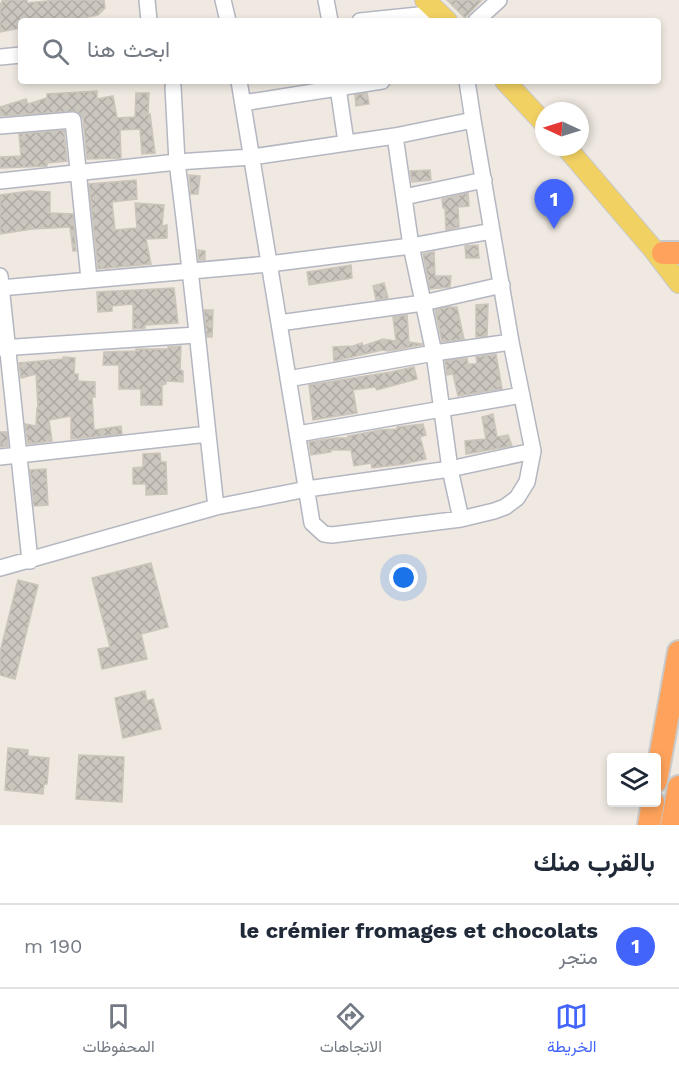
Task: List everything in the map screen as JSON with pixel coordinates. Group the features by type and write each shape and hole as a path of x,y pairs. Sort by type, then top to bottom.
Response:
{"highway":[{"path":"661,758 679,652"},
{"path":"672,825 679,787"},
{"path":"649,825 652,807"}],"main road":[{"path":"508,84 535,113"},
{"path":"575,156 669,254 679,283"}],"street":[{"path":"147,0 148,18"},
{"path":"223,0 227,18"},
{"path":"326,0 329,18"},
{"path":"479,18 499,0"},
{"path":"383,18 437,11"},
{"path":"0,57 18,55"},
{"path":"240,84 312,524 324,534 332,535 461,519 494,511 505,507 517,498 527,482 533,450 467,84"},
{"path":"243,103 338,85 346,142"},
{"path":"173,87 177,162 216,507"},
{"path":"0,126 73,120 89,279"},
{"path":"0,181 177,162 252,157 395,136 473,120"},
{"path":"395,136 411,246 434,353 450,469 461,519"},
{"path":"404,196 484,180"},
{"path":"30,561 3,348 0,284 270,264 411,246 492,231"},
{"path":"279,323 423,303 502,285"},
{"path":"3,348 196,335"},
{"path":"288,379 434,353 512,342"},
{"path":"298,434 522,395"},
{"path":"0,457 208,434"},
{"path":"0,568 216,507 307,489 450,469 533,450"}],"building":[{"path":"2,0 27,0 27,3 57,0 104,0 105,8 98,15 88,18 18,18 18,29 0,32 0,3 2,4"},
{"path":"447,0 482,0 465,18"},
{"path":"97,91 97,99 113,96 117,118 135,117 136,93 149,93 148,115 150,114 155,153 142,154 140,129 120,130 121,158 87,159 83,118 77,111 0,116 0,107 26,99 28,104 47,98 47,94"},
{"path":"367,93 369,104 356,106 355,95"},
{"path":"64,130 67,161 47,163 47,166 0,168 0,157 21,156 19,134"},
{"path":"430,170 431,180 412,182 410,171"},
{"path":"189,175 200,176 198,194 191,194"},
{"path":"136,180 137,199 112,202 115,230 137,228 135,203 164,205 162,226 167,225 167,238 146,239 151,264 98,269 89,184"},
{"path":"29,191 50,192 50,213 73,214 76,251 73,251 70,227 0,234 0,195"},
{"path":"468,193 469,206 458,207 459,227 446,230 445,208 443,208 442,199"},
{"path":"478,245 479,258 466,258 465,246"},
{"path":"198,250 205,251 205,260 199,260"},
{"path":"434,252 435,276 451,276 450,287 430,289 423,254"},
{"path":"351,265 352,278 309,285 307,272"},
{"path":"384,283 388,298 376,300 373,286"},
{"path":"174,288 178,323 145,325 145,328 133,329 133,304 112,306 112,311 98,312 97,292"},
{"path":"488,304 487,336 476,337 476,305"},
{"path":"457,307 464,339 442,342 435,310"},
{"path":"204,310 213,310 212,337 207,337"},
{"path":"407,315 409,342 422,345 389,351 382,350 334,361 333,347 362,343 363,346 383,339 396,341 393,317"},
{"path":"181,346 180,370 183,371 183,382 166,381 166,384 162,385 162,405 141,405 141,389 119,389 119,365 103,365 104,352 168,349 168,347"},
{"path":"496,354 502,389 458,396 453,374 447,375 445,361 467,358 468,364 477,364 476,357"},
{"path":"63,357 75,358 74,374 78,374 78,381 95,382 95,397 92,397 94,430 121,426 122,434 71,439 71,416 49,420 52,441 28,444 25,424 36,426 38,408 36,374 21,378 19,363 63,359"},
{"path":"414,367 417,379 377,390 375,387 353,390 357,413 313,420 309,385"},
{"path":"493,414 497,437 508,435 512,446 466,454 465,441 486,439 482,417"},
{"path":"423,424 426,435 420,437 426,459 372,468 371,463 354,466 351,450 330,450 331,452 311,455 309,442 348,438 348,436 380,430"},
{"path":"0,432 7,432 8,446 0,447"},
{"path":"160,453 161,462 166,462 167,494 146,495 146,484 133,484 133,468 143,467 143,454"},
{"path":"46,469 48,505 34,506 30,470"},
{"path":"151,563 168,627 141,634 147,659 102,669 98,649 110,647 92,578"},
{"path":"18,580 38,585 15,679 0,675 0,652"},
{"path":"145,691 147,701 153,699 161,729 123,738 115,698"},
{"path":"8,748 28,750 28,756 49,758 47,784 44,784 43,794 5,790"},
{"path":"79,755 124,757 122,802 76,799"}],"place":[{"name":"le crémier fromages et chocolats","path":"554,229"}]}
